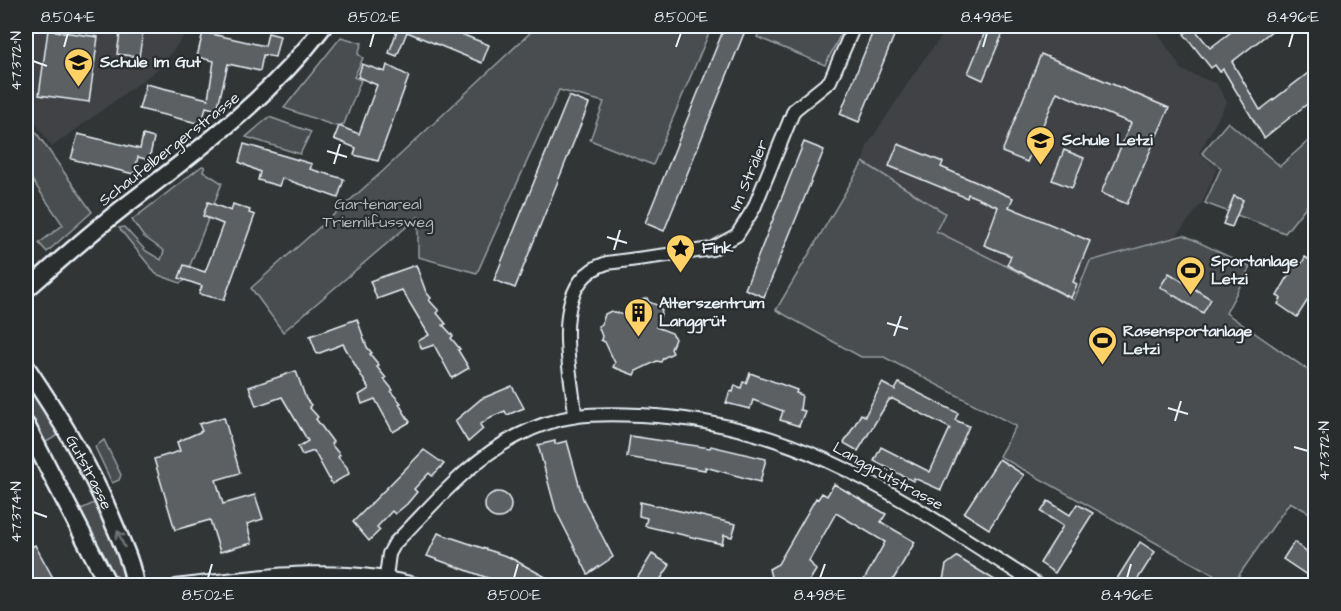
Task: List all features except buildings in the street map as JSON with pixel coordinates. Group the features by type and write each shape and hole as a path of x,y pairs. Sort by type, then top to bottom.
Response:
{"main road":[{"name":"Gutstrasse","path":"26,367 72,435 102,495 133,568 135,585"},
{"name":"Gutstrasse","path":"26,424 109,585"}],"street":[{"name":"Schaufelbergerstrasse","path":"26,290 107,220 247,111 295,63 324,26"},
{"name":"Im Sträler","path":"575,414 566,319 578,284 596,267 607,263 712,249 737,235 754,208 794,110 830,81 854,26"},
{"name":"Langgrütstrasse","path":"386,577 389,554 395,543 469,468 517,436 575,414 656,416 699,421 758,434 811,452 862,476 1039,585"},
{"path":"176,585 246,577 336,572 386,577 422,585"}],"shaded area":[{"name":"Schule Im Gut","path":"26,26 191,26 162,66 52,147 26,109"},
{"name":"Schule Letzi","path":"950,26 1167,26 1158,33 1182,70 1217,84 1227,102 1199,153 1217,168 1202,203 1174,239 1090,261 1074,300 936,231 944,213 863,162 867,146 921,63"}],"green space":[{"name":"Gartenareal Triemlifussweg","path":"535,26 712,26 653,165 590,140 604,102 559,90 477,273 418,257 418,217 283,332 251,288 383,171"},
{"path":"762,26 845,26 825,65 757,37"},
{"path":"341,37 362,43 358,54 363,58 354,77 361,80 344,124 335,126 284,108"},
{"path":"269,117 311,132 300,154 246,137"},
{"path":"26,118 92,212 47,252 39,243 63,225 26,171"},
{"path":"1228,122 1280,166 1315,135 1315,195 1285,233 1205,203 1221,168 1202,153"},
{"name":"Rasensportanlage Letzi","path":"863,162 945,213 936,231 1074,300 1090,261 1184,235 1250,267 1226,313 1315,375 1315,516 1290,502 1232,585 999,456 1016,426 884,357 861,357 776,310"},
{"path":"202,166 205,167 203,171 222,183 184,281 180,283 156,274 119,228 124,227 146,251 161,260 164,251 143,236 132,220"},
{"path":"26,378 60,434 43,444 26,409"},
{"path":"104,440 121,475 119,480 112,483 95,447"},
{"path":"96,502 124,570 125,575 121,579 110,572 77,511"}],"place":[{"name":"Schule Im Gut","path":"79,88"},
{"name":"Schule Letzi","path":"1041,166"},
{"name":"Fink","path":"681,274"},
{"name":"Sportanlage Letzi","path":"1190,296"},
{"name":"Alterszentrum Langgrüt","path":"638,338"},
{"name":"Rasensportanlage Letzi","path":"1102,366"}]}
